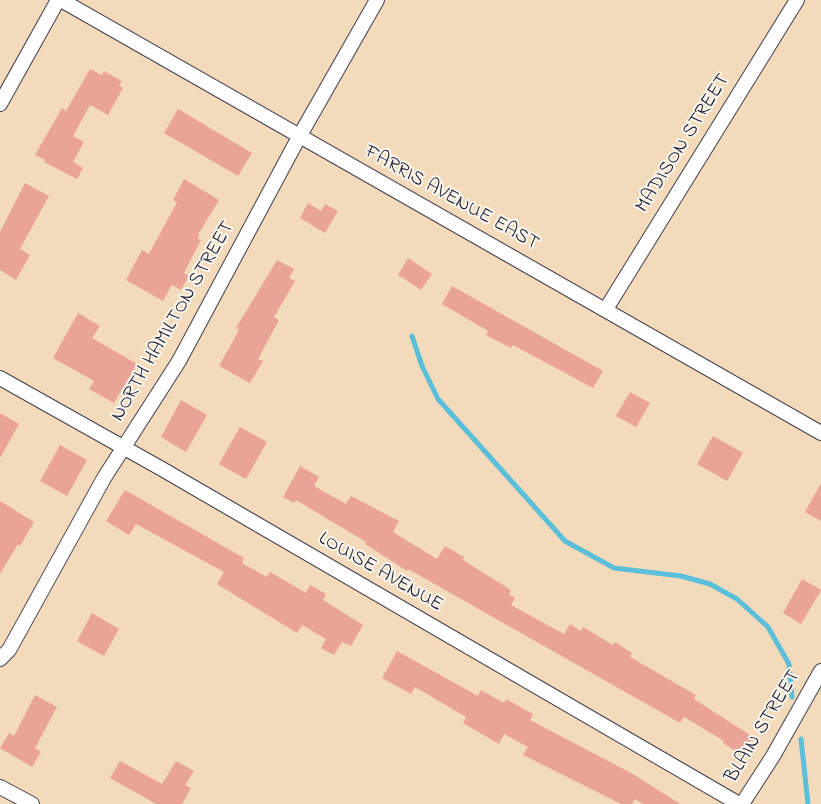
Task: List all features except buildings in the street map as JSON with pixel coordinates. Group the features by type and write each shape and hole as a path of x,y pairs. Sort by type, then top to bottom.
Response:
{"street":[{"path":"0,104 60,0"},
{"name":"FARRIS AVENUE EAST","path":"60,0 821,433"},
{"name":"NORTH HAMILTON STREET","path":"0,659 9,650 104,478 125,449 179,361 299,137 377,0"},
{"name":"MADISON STREET","path":"606,309 797,0"},
{"name":"LOUISE AVENUE","path":"0,378 740,804"},
{"name":"BLAIN STREET","path":"740,804 773,756 821,671"},
{"path":"0,787 32,804"}],"waterway":[{"path":"412,336 422,366 438,399 565,541 614,568 681,576 710,584 737,599 768,627 789,664 792,697"},
{"path":"801,739 808,804"}]}
